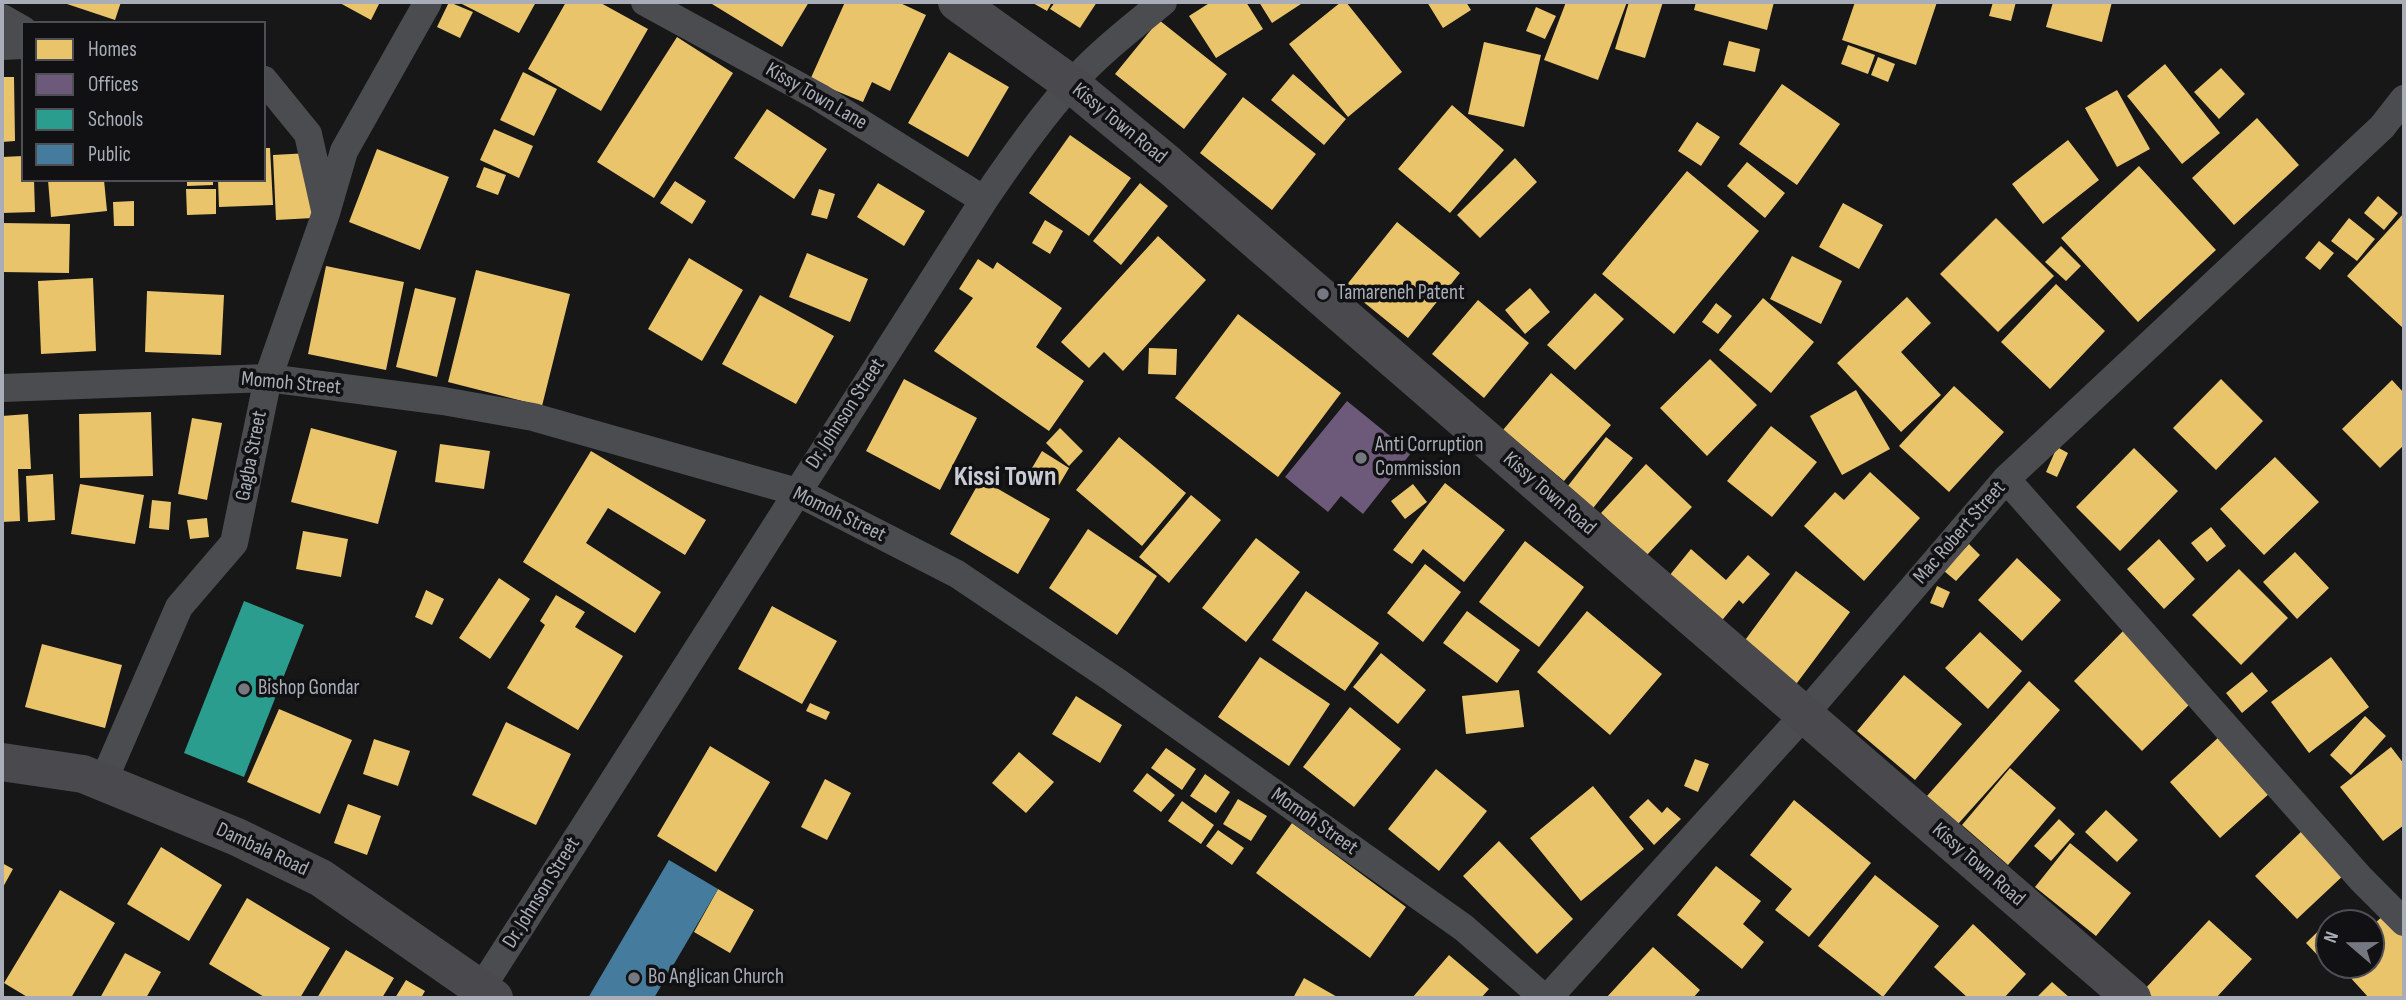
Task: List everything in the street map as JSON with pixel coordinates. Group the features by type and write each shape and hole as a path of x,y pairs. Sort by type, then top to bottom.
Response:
{"street":[{"name":"Gagba Street","path":"103,782 179,607 234,543 268,378 326,213 344,151 428,2"},
{"name":"Kissy Town Lane","path":"645,2 819,97 984,200"},
{"name":"Kissy Town Road","path":"957,2 1071,84 1169,165 2132,998"},
{"name":"Dr. Johnson Street","path":"483,996 797,492 1020,147 1071,84 1107,48 1163,2"},
{"path":"2,18 21,29"},
{"path":"2,46 21,45"},
{"path":"266,82 308,134 326,213"},
{"name":"Mac Robert Street","path":"1546,998 1804,715 2006,479 2382,127 2404,99"},
{"name":"Momoh Street","path":"2,388 268,378 443,401 533,417 797,492 957,574 1046,634 1464,928 1546,998"},
{"path":"2006,479 2361,879 2404,922"},
{"name":"Dambala Road","path":"2,762 83,774 237,837 321,877 483,996"}],"building: Homes":[{"path":"61,2 121,2 115,20"},
{"path":"338,2 380,2 371,20"},
{"path":"449,2 473,12 460,38 437,27"},
{"path":"458,2 536,2 519,33"},
{"path":"566,2 599,2 648,29 601,111 528,69"},
{"path":"809,2 782,47 712,4"},
{"path":"845,2 898,2 926,15 890,91 872,82 863,102 810,80"},
{"path":"1031,2 1052,2 1047,11"},
{"path":"1055,2 1097,2 1080,28 1050,9"},
{"path":"1211,2 1246,2 1263,29 1216,58 1189,16"},
{"path":"1259,2 1304,2 1272,23"},
{"path":"1341,2 1346,2 1402,72 1348,117 1289,44"},
{"path":"1427,2 1466,2 1471,10 1443,28"},
{"path":"1566,2 1627,2 1598,80 1544,60"},
{"path":"1629,2 1663,2 1645,58 1615,49"},
{"path":"1696,2 1774,2 1767,30 1694,10"},
{"path":"1855,2 1937,2 1916,65 1842,40"},
{"path":"1993,2 2016,2 2011,21 1989,16"},
{"path":"2053,2 2112,2 2102,42 2046,27"},
{"path":"1536,7 1556,16 1545,39 1526,31"},
{"path":"1159,20 1227,74 1184,129 1115,74"},
{"path":"677,37 733,73 654,198 597,162"},
{"path":"1729,41 1760,49 1755,72 1723,65"},
{"path":"1484,42 1541,55 1524,127 1468,114"},
{"path":"1848,45 1875,55 1868,74 1841,64"},
{"path":"949,52 1009,87 968,157 908,123"},
{"path":"1878,57 1895,64 1888,82 1871,75"},
{"path":"2165,64 2220,133 2182,164 2127,96"},
{"path":"2221,68 2245,94 2219,119 2194,92"},
{"path":"523,72 557,89 534,136 500,120"},
{"path":"1293,74 1346,119 1324,145 1271,100"},
{"path":"2,77 14,77 15,141 2,142"},
{"path":"1782,84 1840,124 1797,185 1739,144"},
{"path":"2117,90 2150,149 2117,167 2085,108"},
{"path":"1243,97 1316,154 1272,210 1200,153"},
{"path":"1452,105 1504,150 1450,213 1398,169"},
{"path":"767,109 827,149 794,199 734,158"},
{"path":"2257,118 2299,165 2234,225 2192,178"},
{"path":"1697,122 1720,137 1701,166 1678,151"},
{"path":"494,129 533,146 519,178 480,160"},
{"path":"1070,135 1131,178 1089,236 1029,193"},
{"path":"2068,140 2099,180 2043,224 2012,184"},
{"path":"266,148 270,148 273,205 219,207 218,182 266,182"},
{"path":"377,149 449,177 420,250 349,222"},
{"path":"309,153 313,218 276,220 273,155"},
{"path":"21,156 21,182 34,182 35,212 2,213 2,157"},
{"path":"1515,158 1537,182 1480,238 1457,215"},
{"path":"1747,162 1785,193 1765,218 1727,186"},
{"path":"2139,166 2216,250 2138,322 2061,238"},
{"path":"484,167 506,175 498,195 476,187"},
{"path":"1687,171 1759,231 1674,334 1602,274"},
{"path":"675,181 706,201 692,224 660,203"},
{"path":"48,182 104,182 107,211 51,217"},
{"path":"187,182 213,182 213,185 187,186"},
{"path":"878,183 925,211 904,246 857,217"},
{"path":"1140,183 1168,206 1121,265 1093,241"},
{"path":"186,189 216,189 216,214 187,215"},
{"path":"819,189 835,194 827,219 811,215"},
{"path":"2378,196 2398,213 2384,230 2364,213"},
{"path":"134,201 134,226 114,226 113,202"},
{"path":"1843,203 1883,225 1859,269 1819,247"},
{"path":"2404,213 2404,329 2347,276"},
{"path":"1996,218 2054,276 1998,332 1940,274"},
{"path":"2349,218 2375,239 2357,261 2331,241"},
{"path":"1045,220 1063,231 1050,254 1032,243"},
{"path":"1397,222 1460,273 1408,338 1345,287"},
{"path":"2,223 70,224 69,273 2,272"},
{"path":"1158,236 1206,280 1123,371 1104,352 1089,368 1061,342"},
{"path":"2319,241 2334,253 2320,270 2305,258"},
{"path":"2061,246 2081,266 2066,281 2045,262"},
{"path":"807,253 868,279 850,322 789,297"},
{"path":"1792,256 1842,281 1821,324 1770,299"},
{"path":"689,258 743,290 702,361 648,329"},
{"path":"978,259 993,269 997,262 1062,308 1036,347 1084,381 1049,431 934,351 973,298 959,289"},
{"path":"326,266 404,282 386,370 308,354"},
{"path":"476,270 570,294 542,406 448,382"},
{"path":"93,278 96,351 41,354 38,281"},
{"path":"2056,284 2105,331 2050,389 2001,342"},
{"path":"415,288 456,298 437,377 396,367"},
{"path":"1530,288 1550,312 1525,334 1505,310"},
{"path":"147,291 224,295 221,355 145,352"},
{"path":"1595,293 1624,319 1575,370 1547,345"},
{"path":"760,295 834,336 796,404 722,364"},
{"path":"1907,297 1931,323 1901,352 1941,395 1901,432 1837,363"},
{"path":"1763,298 1814,342 1771,393 1719,350"},
{"path":"1478,300 1529,343 1484,398 1432,354"},
{"path":"1716,303 1732,316 1718,334 1702,322"},
{"path":"1238,314 1341,393 1278,477 1175,398"},
{"path":"1149,348 1177,349 1176,375 1148,374"},
{"path":"1710,359 1757,405 1707,456 1660,408"},
{"path":"1551,373 1611,425 1564,481 1503,430"},
{"path":"904,379 977,418 940,490 866,451"},
{"path":"2221,379 2263,421 2216,470 2173,428"},
{"path":"2392,380 2404,393 2404,445 2380,468 2342,429"},
{"path":"1954,386 2004,432 1949,492 1899,446"},
{"path":"1856,390 1890,449 1842,475 1810,416"},
{"path":"151,412 153,476 80,478 79,414"},
{"path":"28,414 31,469 18,469 20,521 2,522 2,416"},
{"path":"192,418 222,423 207,500 178,494"},
{"path":"1771,426 1817,462 1772,517 1727,481"},
{"path":"311,428 397,451 378,524 291,502"},
{"path":"1060,428 1083,451 1069,466 1046,443"},
{"path":"1119,437 1186,493 1142,546 1076,490"},
{"path":"1606,437 1633,458 1590,512 1564,491"},
{"path":"440,444 490,451 484,489 435,482"},
{"path":"2057,447 2068,453 2057,477 2046,472"},
{"path":"2134,448 2178,491 2120,551 2076,507"},
{"path":"591,451 706,520 685,555 608,508 586,543 661,592 635,633 523,562"},
{"path":"1042,451 1069,468 1059,485 1032,468"},
{"path":"2275,457 2319,502 2264,555 2220,509"},
{"path":"1646,464 1692,507 1646,556 1601,513"},
{"path":"1870,472 1920,518 1864,581 1804,526 1835,492 1844,500"},
{"path":"53,474 55,520 28,522 26,476"},
{"path":"981,479 1050,519 1018,574 950,534"},
{"path":"1445,483 1505,530 1464,582 1423,549 1412,564 1393,550"},
{"path":"80,484 144,495 135,544 71,534"},
{"path":"1413,484 1427,502 1405,519 1391,501"},
{"path":"1191,495 1221,520 1169,583 1139,557"},
{"path":"152,500 171,502 169,530 149,528"},
{"path":"207,518 209,537 190,539 187,520"},
{"path":"2211,527 2226,546 2207,562 2191,543"},
{"path":"1088,529 1157,576 1117,635 1049,588"},
{"path":"303,531 348,539 341,577 296,569"},
{"path":"1256,538 1300,572 1246,642 1202,608"},
{"path":"2159,539 2195,579 2164,609 2127,569"},
{"path":"1525,541 1584,587 1539,647 1479,602"},
{"path":"1969,544 1980,555 1956,581 1944,571"},
{"path":"1691,549 1726,580 1748,555 1770,574 1743,604 1739,600 1718,625 1665,581"},
{"path":"2295,552 2329,588 2297,619 2263,582"},
{"path":"2017,558 2061,600 2022,641 1978,600"},
{"path":"1425,564 1461,592 1423,642 1387,613"},
{"path":"2239,569 2288,618 2241,665 2192,615"},
{"path":"1796,571 1850,612 1794,687 1740,647"},
{"path":"499,578 530,599 490,659 459,638"},
{"path":"1937,586 1950,592 1943,608 1930,603"},
{"path":"426,590 444,599 432,625 415,617"},
{"path":"1306,591 1379,643 1345,691 1272,640"},
{"path":"556,595 585,612 575,627 623,656 578,730 507,688 545,625 540,621"},
{"path":"772,606 837,641 802,704 738,669"},
{"path":"1467,611 1520,650 1497,683 1443,643"},
{"path":"1587,611 1662,674 1610,735 1537,672"},
{"path":"2124,630 2194,700 2142,751 2074,681"},
{"path":"1980,632 2022,671 1988,709 1945,668"},
{"path":"42,644 122,665 105,728 25,707"},
{"path":"1381,653 1426,690 1398,724 1353,687"},
{"path":"1260,657 1330,704 1289,766 1218,717"},
{"path":"2331,657 2369,707 2309,753 2271,702"},
{"path":"2252,672 2268,691 2242,713 2226,693"},
{"path":"1904,675 1962,724 1915,780 1857,731"},
{"path":"2029,681 2060,710 1958,824 1927,796"},
{"path":"1519,690 1524,727 1466,734 1462,696"},
{"path":"1076,696 1122,725 1100,763 1052,734"},
{"path":"810,703 830,712 826,720 806,711"},
{"path":"1350,707 1401,749 1354,807 1303,767"},
{"path":"279,709 352,740 320,814 247,782"},
{"path":"2365,716 2386,736 2351,775 2330,755"},
{"path":"506,722 571,754 536,825 472,795"},
{"path":"2220,736 2271,792 2220,838 2170,782"},
{"path":"374,739 410,751 398,786 363,774"},
{"path":"710,746 770,782 716,872 657,836"},
{"path":"2391,747 2404,764 2404,825 2383,841 2340,787"},
{"path":"1166,748 1196,769 1182,790 1151,768"},
{"path":"1019,752 1054,782 1026,813 992,783"},
{"path":"1695,759 1709,764 1698,792 1684,786"},
{"path":"2010,768 2056,808 2008,865 1962,825"},
{"path":"1436,769 1487,811 1439,871 1388,829"},
{"path":"1147,773 1175,795 1161,812 1133,791"},
{"path":"1205,774 1230,792 1216,813 1190,796"},
{"path":"825,779 851,793 827,840 801,827"},
{"path":"1593,786 1644,849 1581,901 1530,838"},
{"path":"1238,799 1267,816 1251,841 1223,824"},
{"path":"1648,799 1662,813 1667,807 1681,819 1654,845 1629,817"},
{"path":"1794,800 1871,863 1809,937 1775,910 1792,889 1750,855"},
{"path":"1182,801 1214,825 1201,844 1168,821"},
{"path":"348,804 381,816 367,855 334,843"},
{"path":"2106,810 2138,840 2117,862 2085,832"},
{"path":"2059,819 2075,834 2051,861 2034,846"},
{"path":"1292,823 1406,907 1370,958 1256,873"},
{"path":"2304,829 2346,873 2297,919 2255,876"},
{"path":"1218,830 1244,848 1232,865 1206,846"},
{"path":"1499,841 1573,919 1537,954 1463,876"},
{"path":"2070,843 2131,893 2096,936 2035,887"},
{"path":"161,847 222,885 189,941 127,904"},
{"path":"2,863 13,869 2,889"},
{"path":"1716,866 1761,901 1743,924 1764,942 1742,969 1677,915"},
{"path":"1875,875 1939,926 1883,997 1818,946"},
{"path":"718,889 754,910 730,953 694,932"},
{"path":"60,890 115,923 71,998 29,998 4,983"},
{"path":"247,898 330,948 300,998 266,998 209,964"},
{"path":"2390,909 2404,925 2404,998 2369,998 2352,979 2385,979 2385,914"},
{"path":"2209,920 2252,959 2216,998 2154,998 2144,990"},
{"path":"1973,924 2026,974 2004,998 1968,998 1934,967"},
{"path":"2315,934 2315,952 2306,943"},
{"path":"1653,947 1700,990 1693,998 1606,998"},
{"path":"346,950 394,978 382,998 317,998"},
{"path":"125,953 161,972 146,998 100,998"},
{"path":"1449,955 1489,989 1481,998 1412,998"},
{"path":"1304,978 1339,998 1293,998"},
{"path":"406,980 425,991 421,998 395,998"},
{"path":"2052,982 2070,998 2036,998"}],"building: Offices":[{"path":"1347,401 1411,453 1363,514 1341,496 1328,512 1285,477"}],"building: Schools":[{"name":"Bishop Gondar","path":"244,601 304,625 244,777 184,753"}],"building: Public":[{"path":"669,860 718,889 654,998 588,998"}],"place":[{"name":"Tamareneh Patent","path":"1323,294"},
{"name":"Anti Corruption Commission","path":"1361,458"},
{"name":"Bishop Gondar","path":"244,689"},
{"name":"Bo Anglican Church","path":"634,978"}],"district":[{"name":"Kissi Town","path":"1005,478"}]}
